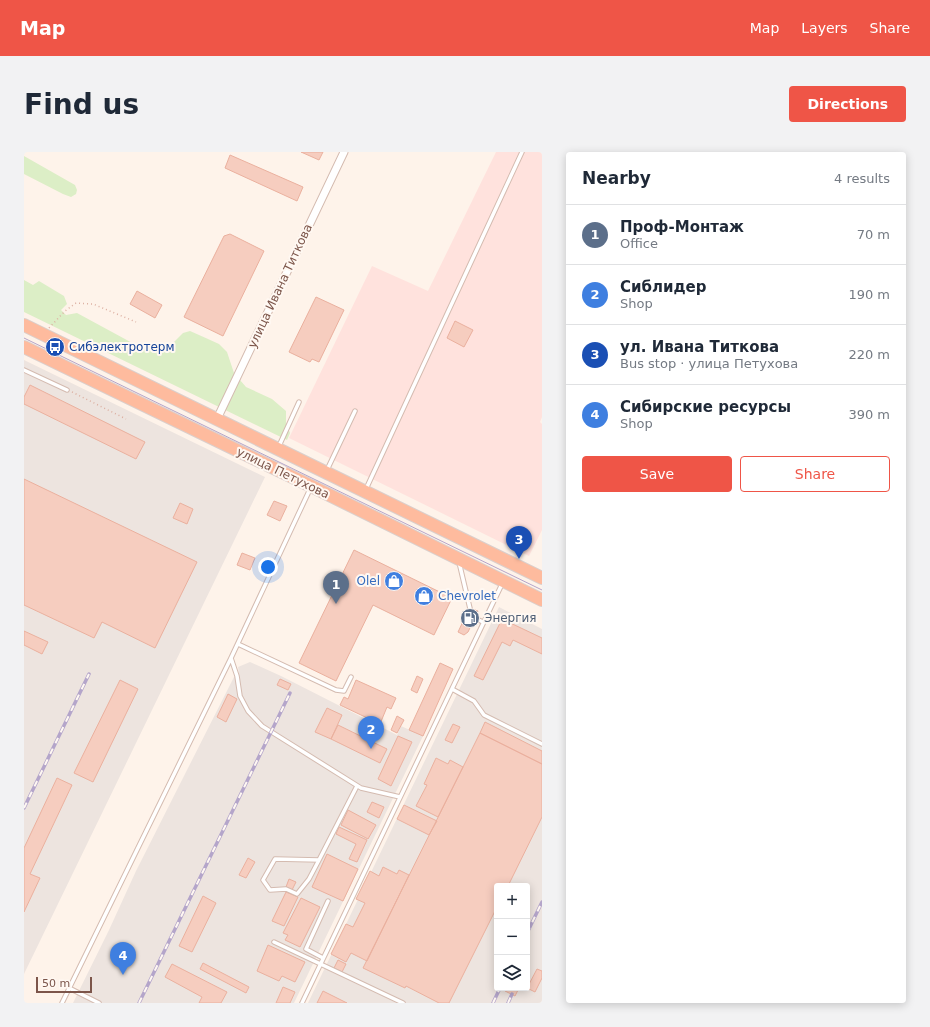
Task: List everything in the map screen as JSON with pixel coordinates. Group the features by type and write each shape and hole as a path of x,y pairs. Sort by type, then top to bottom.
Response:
{"highway":[{"name":"улица Петухова","path":"24,325 542,578"},
{"name":"улица Петухова","path":"24,347 542,600"}],"street":[{"name":"улица Ивана Титкова","path":"217,419 344,152"}],"lane":[{"path":"365,492 522,152"},
{"path":"24,370 67,390"},
{"path":"278,449 299,402"},
{"path":"326,472 355,411"},
{"path":"62,1003 238,644 311,486"},
{"path":"458,559 472,617 483,622"},
{"path":"302,1003 483,622 504,581"},
{"path":"238,644 336,690 344,691 351,676"},
{"path":"231,658 237,676 240,696 248,711 262,726 361,788 400,797"},
{"path":"452,689 474,701 484,715 542,744"},
{"path":"319,860 275,859 263,880 270,890 286,890 297,894 309,880 358,786"},
{"path":"323,958 306,949 328,901"},
{"path":"274,942 403,1003"},
{"path":"69,988 99,1003"}],"path":[{"path":"43,335 65,311 76,303 94,304 136,322"},
{"path":"67,390 126,419"}],"shaded area":[{"path":"496,152 542,152 542,417 540,422 542,424 542,530 529,556 289,438 372,266 428,291"},
{"name":"Сибэлектротерм","path":"24,360 265,477 24,974"},
{"path":"499,607 542,629 542,1003 308,1003"},
{"path":"250,662 281,676 397,735 401,726 423,736 294,1003 73,1003 136,871 234,677 239,674 238,667"}],"green space":[{"path":"24,156 75,185 77,190 76,194 71,197 63,194 24,174"},
{"path":"24,280 33,285 39,281 64,296 67,304 61,310 66,315 77,313 136,345 162,352 183,333 190,331 219,344 227,352 234,373 246,387 272,399 286,411 286,423 290,433 287,440 24,312"}],"building":[{"path":"301,152 323,152 319,160"},
{"path":"230,155 303,187 297,201 225,168"},
{"path":"230,234 264,251 223,336 184,317 224,236"},
{"path":"137,291 162,305 155,318 130,304"},
{"path":"316,297 344,310 319,362 312,359 310,362 289,352"},
{"path":"455,321 473,330 464,347 447,338"},
{"path":"30,385 145,442 136,459 24,404 24,397"},
{"path":"24,479 197,562 155,648 102,622 94,638 24,605"},
{"path":"274,501 287,506 280,521 267,515"},
{"path":"180,503 193,509 187,524 173,518"},
{"path":"354,550 452,598 434,635 373,605 336,681 299,663"},
{"path":"242,553 255,558 250,570 237,565"},
{"path":"472,609 478,611 468,632 464,635 458,632 468,611"},
{"path":"502,619 542,638 542,654 513,640 510,646 502,642 483,680 474,676"},
{"path":"24,631 48,642 42,654 24,645"},
{"path":"440,663 453,669 423,736 409,730"},
{"path":"417,676 423,679 417,693 411,690"},
{"path":"280,679 291,684 288,690 277,685"},
{"path":"120,680 138,689 93,782 74,773"},
{"path":"356,680 396,698 391,709 387,707 380,724 340,705 344,697 348,699"},
{"path":"228,694 237,699 226,722 217,717"},
{"path":"327,708 342,715 331,739 315,732"},
{"path":"397,716 404,720 397,733 391,730"},
{"path":"485,722 542,751 542,764 480,733"},
{"path":"453,724 460,727 452,743 445,740"},
{"path":"338,725 387,749 380,763 331,739"},
{"path":"480,733 542,764 542,817 509,883 494,883 494,913 449,1003 439,1003 406,986 405,988 363,968"},
{"path":"398,736 412,742 391,786 378,779"},
{"path":"436,758 448,764 450,760 463,767 438,817 416,806 427,785 424,784"},
{"path":"57,778 72,785 30,874 40,878 24,912 24,848"},
{"path":"372,802 384,807 379,818 367,812"},
{"path":"404,805 437,821 429,835 397,819"},
{"path":"348,810 376,825 368,839 341,825"},
{"path":"339,827 367,840 357,862 349,859 356,844 336,834"},
{"path":"327,854 358,869 343,901 312,887"},
{"path":"248,858 255,862 246,878 239,875"},
{"path":"383,867 397,874 399,870 409,875 367,961 351,953 346,962 331,954 346,924 353,927 365,903 356,899 370,871 379,876"},
{"path":"289,879 296,882 292,890 286,887"},
{"path":"286,892 298,897 284,926 272,921"},
{"path":"203,896 216,903 192,952 179,946"},
{"path":"301,898 320,907 300,947 285,940 288,935 283,933"},
{"path":"268,945 305,962 295,982 282,976 279,981 257,971"},
{"path":"338,960 346,964 342,972 334,968"},
{"path":"203,963 249,987 246,993 200,969"},
{"path":"172,964 227,992 221,1003 199,1003 202,997 165,977"},
{"path":"537,969 542,971 542,978 535,992 530,990 530,982"},
{"path":"283,987 295,992 290,1003 276,1003"},
{"path":"323,991 347,1003 317,1003"},
{"path":"505,991 518,991 515,996"}],"tram line":[{"path":"24,338 542,590"}],"railway":[{"path":"24,808 89,674"},
{"path":"139,1003 290,693"},
{"path":"530,927 542,902"},
{"path":"493,1003 499,991"},
{"path":"508,1003 512,994"}],"place":[{"name":"Сибэлектротерм","path":"55,347"},
{"name":"ул. Ивана Титкова","path":"519,559"},
{"name":"Olel","path":"394,581"},
{"name":"Chevrolet","path":"424,596"},
{"name":"Проф-Монтаж","path":"336,604"},
{"name":"Энергия","path":"470,618"},
{"name":"Сиблидер","path":"371,749"},
{"name":"Сибирские ресурсы","path":"123,975"}]}
